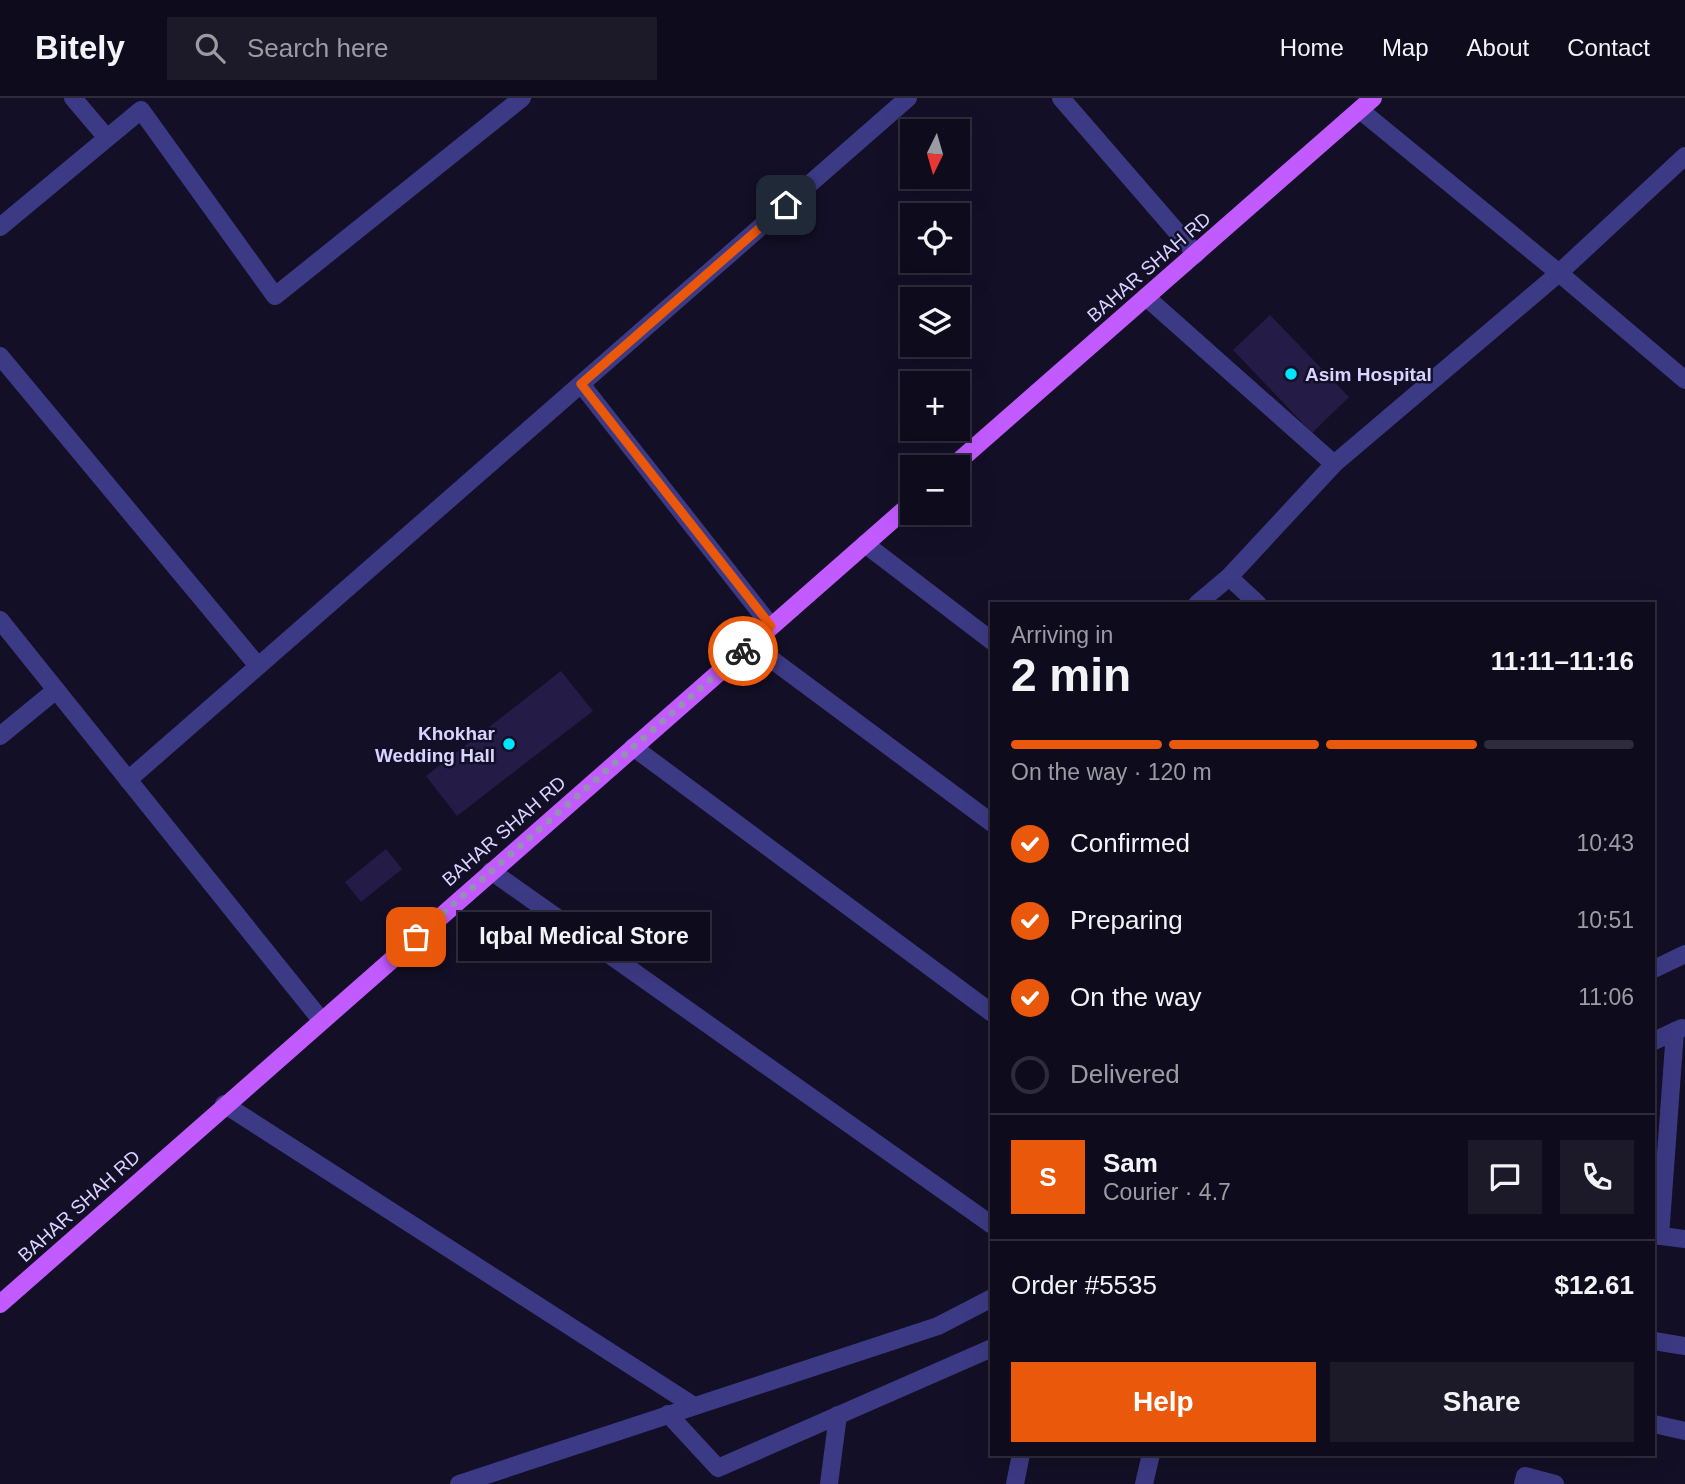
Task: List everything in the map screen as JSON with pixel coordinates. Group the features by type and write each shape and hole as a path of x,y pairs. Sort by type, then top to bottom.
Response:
{"main road":[{"name":"BAHAR SHAH RD","path":"966,455 1366,104"},
{"name":"BAHAR SHAH RD","path":"0,1304 224,1104 900,513"}],"street":[{"path":"73,98 107,138"},
{"path":"0,227 141,110 275,296 522,98"},
{"path":"128,780 908,98"},
{"path":"1061,98 1196,254"},
{"path":"1366,104 1685,380"},
{"path":"1199,602 1228,577 1334,464 1559,273 1685,156"},
{"path":"1146,297 1334,464"},
{"path":"0,356 258,666"},
{"path":"581,384 771,626"},
{"path":"865,544 990,639"},
{"path":"1228,577 1256,602"},
{"path":"0,620 321,1020"},
{"path":"751,644 990,822"},
{"path":"0,736 56,690"},
{"path":"633,747 990,1012"},
{"path":"491,871 990,1224"},
{"path":"1655,968 1685,954"},
{"path":"1655,1040 1680,1028"},
{"path":"1680,1028 1657,1235 1685,1239"},
{"path":"224,1104 694,1406"},
{"path":"458,1484 938,1326 990,1299"},
{"path":"1655,1341 1685,1346"},
{"path":"668,1414 717,1476 838,1415 990,1349"},
{"path":"829,1484 838,1415"},
{"path":"1655,1424 1685,1431"},
{"path":"1014,1484 1021,1456"},
{"path":"1144,1484 1151,1456"},
{"path":"1523,1484 1525,1476 1556,1484"}],"building":[{"name":"Asim Hospital","path":"1270,315 1349,397 1312,433 1233,350"},
{"name":"Khokhar Wedding Hall","path":"561,671 593,711 457,816 426,776"},
{"path":"386,849 402,869 361,902 345,882"}],"way so far":[{"path":"416,937 743,651"}],"place":[{"name":"Asim Hospital","path":"1291,374"},
{"name":"Khokhar Wedding Hall","path":"509,744"},
{"name":"Iqbal Medical Store","path":"416,937"}],"route":[{"path":"743,651 771,626 581,384 786,205"}]}
